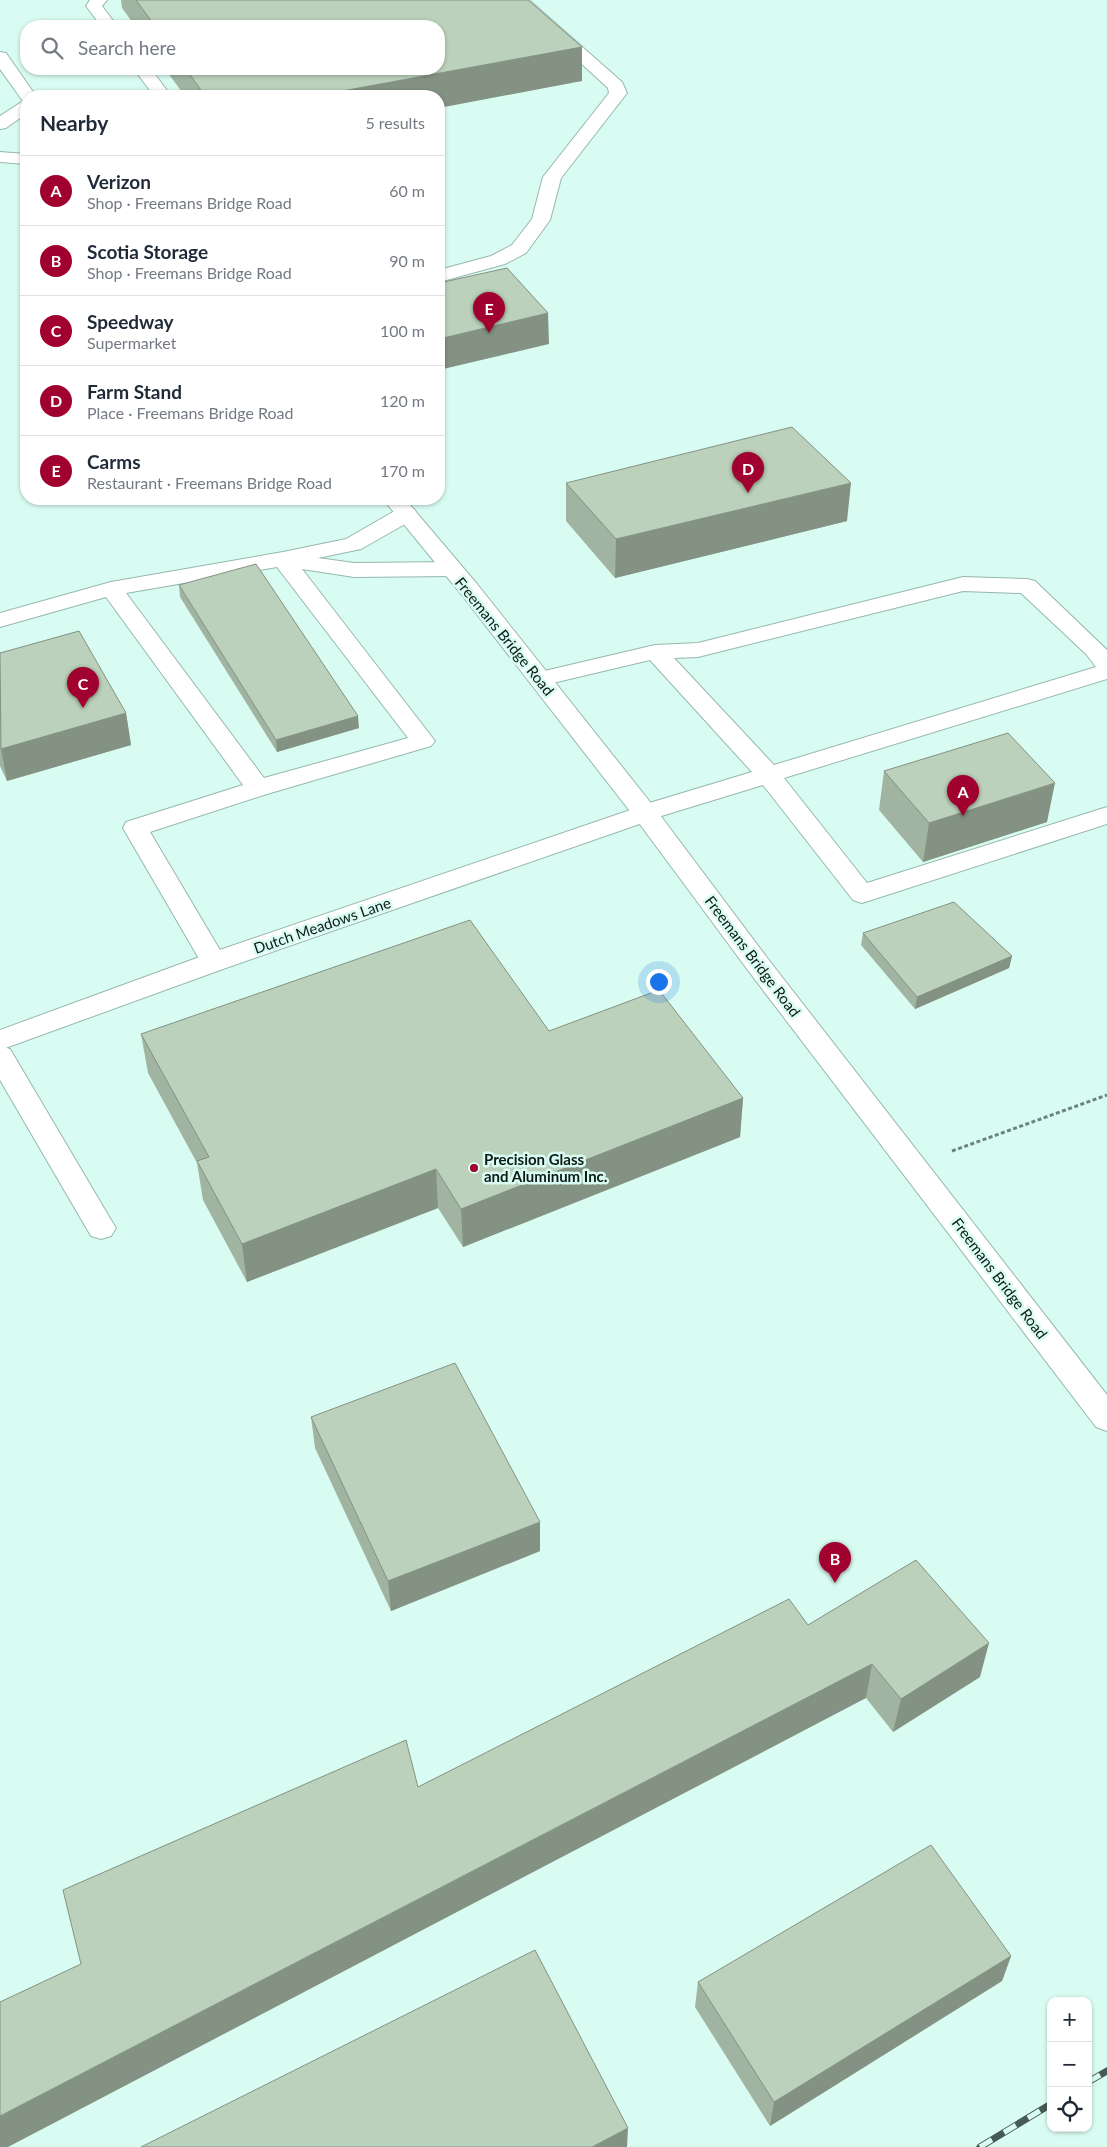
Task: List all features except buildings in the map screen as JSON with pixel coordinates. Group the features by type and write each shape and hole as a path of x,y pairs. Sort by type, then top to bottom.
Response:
{"main road":[{"path":"98,0 94,6 104,20"},
{"path":"445,274 498,260 519,249 541,220 552,177 618,93 616,86 520,0"},
{"path":"0,57 24,90"},
{"path":"147,75 158,90"},
{"path":"0,124 20,112"},
{"path":"0,157 20,159"},
{"path":"0,620 111,589 283,559 353,544 400,506"},
{"name":"Freemans Bridge Road","path":"400,506 540,679 645,813 759,966 1107,1418"},
{"path":"283,559 354,570 452,569"},
{"path":"214,962 135,828 258,788 424,741 283,559"},
{"path":"540,679 655,652 698,650 963,584 1027,586 1101,657"},
{"path":"111,589 258,788"},
{"path":"843,629 965,596 1017,602 1068,646 1101,657"},
{"path":"698,650 726,662 787,646"},
{"path":"655,652 768,774 862,894 1107,815"},
{"name":"Dutch Meadows Lane","path":"0,1040 214,962 645,813 1107,671"},
{"path":"0,1056 101,1228"}],"path":[{"path":"913,1164 1107,1095"}],"railway":[{"path":"1092,2080 1107,2071"},
{"path":"980,2147 1047,2106"}],"place":[{"name":"Carms","path":"489,333"},
{"name":"Farm Stand","path":"748,493"},
{"name":"Speedway","path":"83,708"},
{"name":"Verizon","path":"963,816"},
{"name":"Precision Glass and Aluminum Inc.","path":"474,1168"},
{"name":"Scotia Storage","path":"835,1583"}]}
